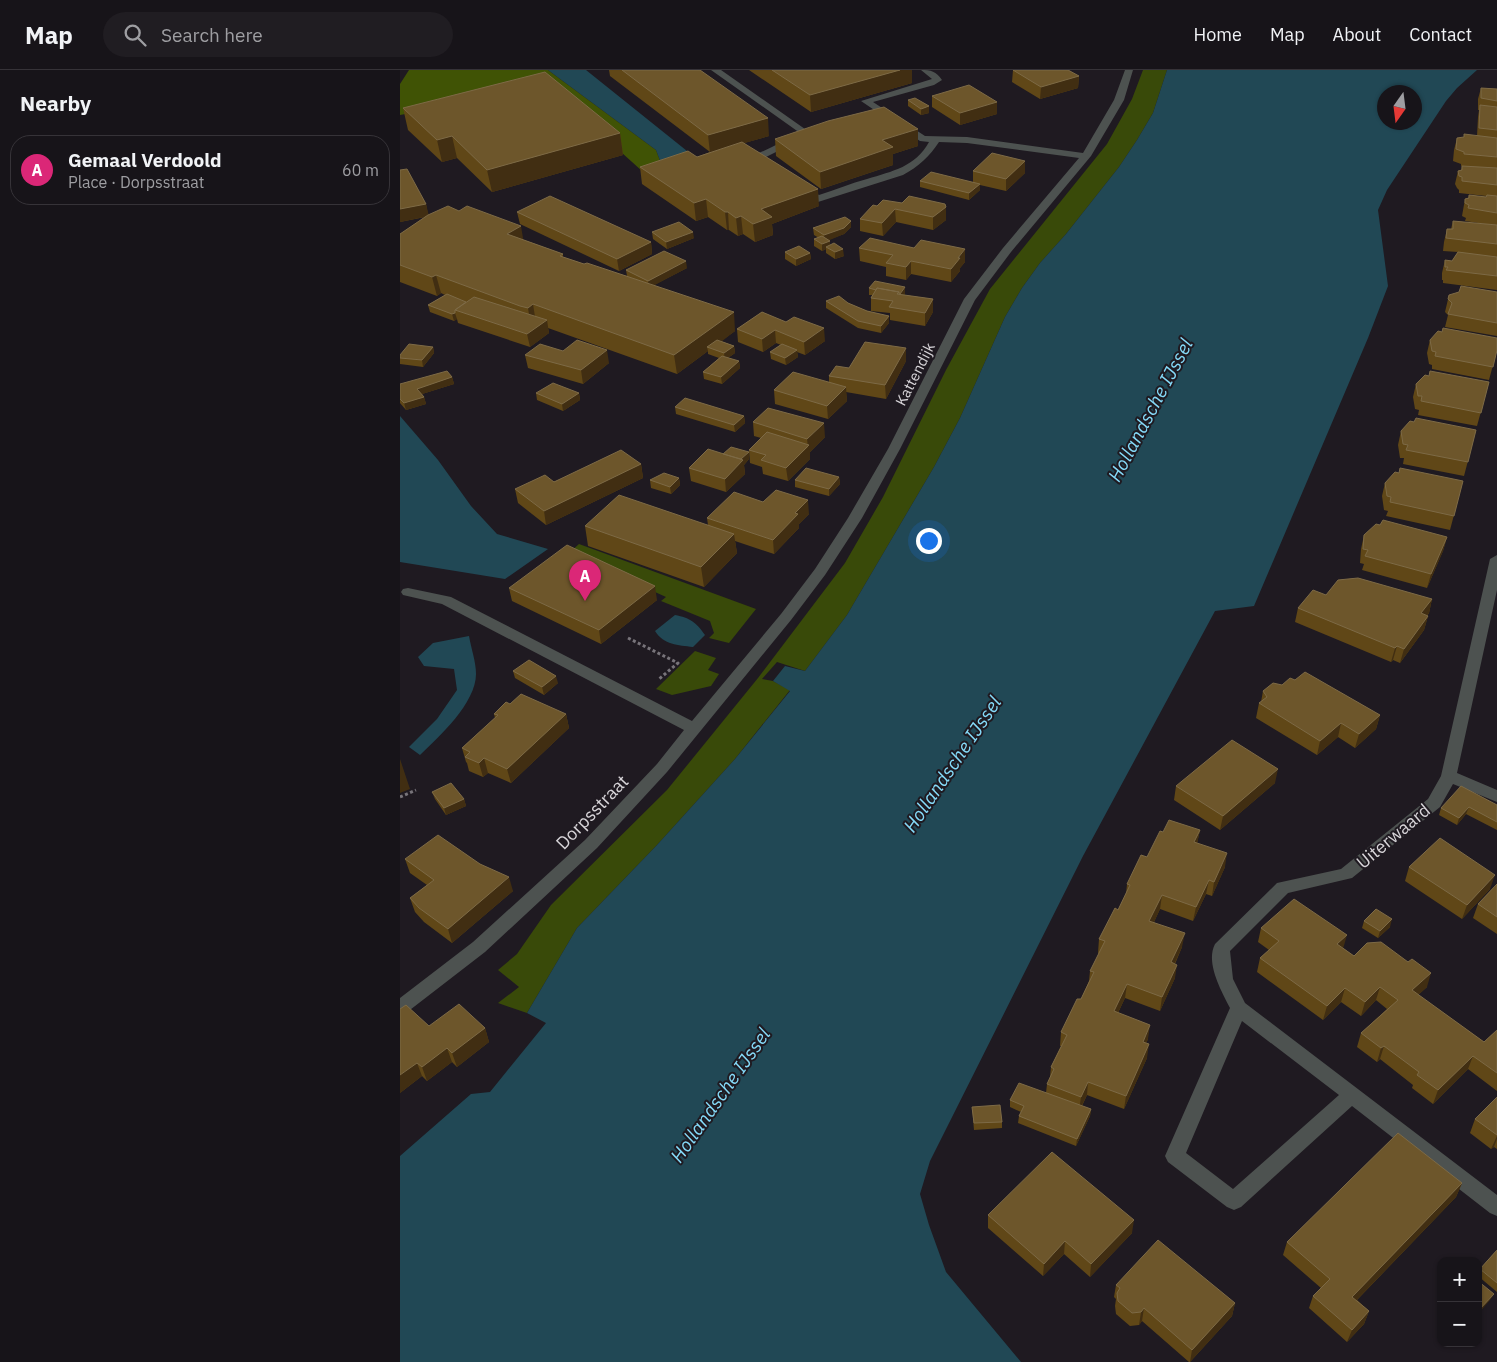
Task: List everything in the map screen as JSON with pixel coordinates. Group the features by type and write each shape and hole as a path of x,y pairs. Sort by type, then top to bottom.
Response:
{"street":[{"path":"715,70 808,130 807,134 756,157 772,168"},
{"path":"925,70 934,75 937,80 931,84 866,101 875,112 923,139 967,140 1086,156"},
{"name":"Kattendijk","path":"786,617 820,572 855,518 894,449 970,299 1007,250 1086,156 1120,100 1129,70"},
{"path":"795,183 818,199 900,173 912,166 930,149 936,139"},
{"name":"Uiterwaard","path":"1497,559 1449,776 1434,803 1346,874 1283,888 1221,949 1224,979 1239,1008 1497,1207"},
{"path":"408,592 446,600 694,729"},
{"name":"Dorpsstraat","path":"400,1008 479,947 591,844 662,768 786,617"},
{"path":"1449,776 1497,796"},
{"path":"1239,1008 1175,1156 1234,1201 1352,1095"}],"path":[{"path":"628,638 678,663 635,699"},
{"path":"400,798 416,790"}],"green space":[{"path":"409,70 548,70 656,150 661,163 642,171 549,87 400,115 400,84"},
{"path":"1143,70 1167,70 1153,113 1119,167 1066,234 1040,263 1022,288 1005,317 960,418 934,467 847,615 805,671 777,662 762,679 773,681 790,690 735,759 657,845 577,928 527,1013 498,1003 519,987 498,970 517,954 551,905 667,790 758,678 845,563 883,497 946,370 990,289 1107,144 1132,99"},
{"path":"579,544 756,609 729,643 709,638 714,633 710,621 661,601 666,597 569,553"},
{"path":"695,651 716,658 708,670 719,674 711,686 672,695 656,689"}],"water":[{"path":"548,70 586,70 702,163 661,163 656,150"},
{"name":"Hollandsche IJssel","path":"1167,70 1477,70 1446,101 1387,190 1378,210 1388,286 1368,338 1254,606 1215,611 1083,856 930,1161 920,1194 946,1272 1021,1362 400,1362 400,1156 471,1094 490,1092 546,1023 527,1013 577,928 657,845 735,759 790,691 773,681 785,666 805,671 847,615 934,467 960,418 1005,317 1022,288 1040,263 1066,234 1119,167 1153,113"},
{"path":"400,416 438,460 471,506 497,534 548,549 505,579 400,562"},
{"path":"675,615 692,621 705,635 693,647 667,642 655,631"},
{"path":"469,636 476,674 470,696 455,719 420,755 409,747 437,719 457,690 454,669 424,666 418,657 433,643"}],"building":[{"path":"622,70 700,70 768,118 708,135"},
{"path":"772,70 900,70 810,95"},
{"path":"1013,70 1068,70 1079,76 1041,87"},
{"path":"545,72 620,133 487,170 452,136 437,140 403,108"},
{"path":"969,85 997,102 960,113 932,96"},
{"path":"1481,88 1497,89 1497,101 1481,98"},
{"path":"915,98 929,106 921,109 908,100"},
{"path":"1480,105 1497,107 1497,130 1479,128"},
{"path":"884,107 918,129 882,140 893,147 820,172 775,139 828,121"},
{"path":"1464,134 1497,138 1497,157 1464,154 1464,152 1456,149 1457,138 1464,137"},
{"path":"742,142 818,189 761,209 772,217 753,224 741,216 736,218 706,199 694,203 640,167 688,151 697,157"},
{"path":"992,153 1025,161 1006,179 973,171"},
{"path":"1462,166 1497,168 1497,185 1462,181 1458,171 1462,170"},
{"path":"407,169 426,204 400,209 400,170"},
{"path":"931,172 980,184 969,193 920,181"},
{"path":"1469,195 1497,196 1497,213 1468,208 1469,205 1465,203 1465,199 1469,198"},
{"path":"550,196 651,242 617,259 517,212"},
{"path":"909,196 945,204 946,207 933,217 895,209 882,223 860,219 873,205 877,206 883,200 902,203"},
{"path":"448,206 459,211 467,206 521,226 507,234 563,254 560,256 584,264 587,263 734,312 674,355 533,304 528,308 520,306 436,275 432,277 400,265 400,234 428,215"},
{"path":"845,217 851,221 844,228 824,235 813,228"},
{"path":"1453,221 1497,225 1497,244 1446,238 1447,229 1453,229"},
{"path":"679,222 693,232 666,242 652,232"},
{"path":"822,236 830,241 822,244 814,239"},
{"path":"870,238 914,248 921,240 965,249 951,269 911,261 906,267 886,263 893,255 859,248"},
{"path":"834,243 843,249 835,252 826,247"},
{"path":"799,246 810,253 796,259 785,252"},
{"path":"664,251 686,261 648,281 626,270"},
{"path":"1458,252 1497,257 1497,276 1446,270 1448,267 1445,267 1445,260 1452,261"},
{"path":"875,281 905,287 900,294 899,292 869,288"},
{"path":"1461,286 1497,292 1497,323 1448,314 1452,303 1448,299 1449,295 1459,292"},
{"path":"877,288 899,292 897,294 933,299 925,313 889,307 893,301 871,298"},
{"path":"447,294 466,302 452,314 428,305"},
{"path":"839,296 848,303 867,311 889,316 881,326 858,321 826,301"},
{"path":"474,297 547,320 527,334 455,310"},
{"path":"762,312 786,322 794,317 824,328 804,342 775,330 762,339 737,329"},
{"path":"1443,328 1497,338 1497,350 1493,367 1435,356 1436,352 1432,351 1430,340 1438,331 1442,332"},
{"path":"577,340 607,350 581,370 525,355 540,344 563,351"},
{"path":"717,340 734,346 724,353 707,347"},
{"path":"865,342 906,348 885,385 829,376 836,366 849,368"},
{"path":"409,344 433,347 422,360 400,358 400,355"},
{"path":"782,344 797,350 785,358 770,352"},
{"path":"722,356 739,361 721,377 703,372"},
{"path":"447,371 452,377 417,389 424,397 404,403 400,399 400,384"},
{"path":"1430,371 1489,382 1481,413 1421,401 1422,396 1418,396 1416,384 1425,375 1429,376"},
{"path":"793,372 846,387 827,406 774,390"},
{"path":"553,383 579,393 562,404 536,393"},
{"path":"685,398 744,416 734,425 675,407"},
{"path":"768,408 824,423 807,439 753,422"},
{"path":"1416,418 1476,430 1468,462 1406,450 1408,445 1403,444 1401,431 1410,421 1414,422"},
{"path":"767,432 809,445 786,468 761,460 766,455 749,450"},
{"path":"731,447 749,452 741,459 723,454"},
{"path":"708,449 743,460 725,479 689,468"},
{"path":"621,450 641,464 544,511 515,489 545,475 554,482"},
{"path":"806,468 839,477 829,489 795,480"},
{"path":"1400,468 1463,481 1454,516 1390,502 1391,497 1387,496 1385,483 1395,472 1399,473"},
{"path":"664,473 679,478 670,487 650,480"},
{"path":"776,490 808,500 795,513 798,514 773,540 707,518 734,492 763,502"},
{"path":"619,495 734,534 701,567 585,526"},
{"path":"1383,520 1447,537 1431,574 1365,556 1368,550 1363,549 1364,535 1376,524 1380,525"},
{"path":"567,545 655,586 599,630 509,588"},
{"path":"1358,578 1432,599 1421,613 1428,616 1404,649 1397,646 1395,648 1298,608 1313,590 1326,595 1338,580"},
{"path":"529,660 556,676 542,687 513,671"},
{"path":"1305,672 1380,715 1359,734 1341,723 1320,741 1259,703 1267,697 1263,691 1273,683 1282,685 1290,678 1295,680"},
{"path":"521,694 566,714 507,769 484,758 479,763 465,757 470,752 462,748 498,715 494,714 506,702 510,704"},
{"path":"1232,740 1278,769 1223,816 1176,786"},
{"path":"451,783 464,799 444,808 432,792"},
{"path":"1461,786 1497,805 1497,822 1469,807 1459,818 1441,808"},
{"path":"1169,820 1200,830 1194,842 1227,853 1214,882 1209,880 1196,907 1162,895 1149,921 1185,933 1171,962 1177,965 1162,997 1127,984 1114,1011 1150,1025 1143,1042 1149,1044 1126,1096 1088,1082 1081,1097 1047,1084 1054,1069 1051,1067 1067,1035 1061,1032 1077,999 1081,999 1094,972 1090,971 1105,941 1099,939 1115,908 1118,910 1130,885 1127,884 1141,855 1147,857 1160,831 1163,832"},
{"path":"438,835 480,864 509,877 448,929 419,908 410,898 434,880 405,859"},
{"path":"1440,838 1495,875 1467,905 1409,867"},
{"path":"1497,884 1497,917 1478,904"},
{"path":"1294,899 1347,935 1337,944 1354,956 1367,943 1381,942 1408,962 1412,959 1431,973 1412,990 1484,1042 1497,1030 1497,1073 1473,1056 1438,1090 1417,1075 1419,1072 1384,1046 1381,1048 1361,1033 1398,1000 1380,987 1365,1002 1345,988 1327,1006 1260,958 1279,941 1261,928"},
{"path":"1376,909 1392,919 1380,931 1364,921"},
{"path":"459,1004 485,1028 452,1053 447,1048 422,1067 417,1063 400,1075 400,1009 406,1005 429,1026"},
{"path":"1019,1083 1091,1109 1077,1139 1019,1116 1024,1106 1010,1100"},
{"path":"1497,1097 1497,1135 1475,1119"},
{"path":"1000,1105 1002,1122 974,1123 972,1107"},
{"path":"1398,1133 1462,1183 1352,1297 1369,1311 1352,1330 1313,1296 1330,1279 1287,1242"},
{"path":"1052,1152 1134,1220 1091,1264 1065,1241 1044,1264 988,1215"},
{"path":"1158,1240 1235,1303 1192,1350 1144,1308 1141,1312 1132,1313 1118,1301 1117,1293 1120,1288 1116,1285"},
{"path":"1497,1250 1497,1283 1482,1271 1482,1267"},
{"path":"1482,1284 1494,1294 1482,1307"}],"place":[{"name":"Gemaal Verdoold","path":"585,601"}]}
